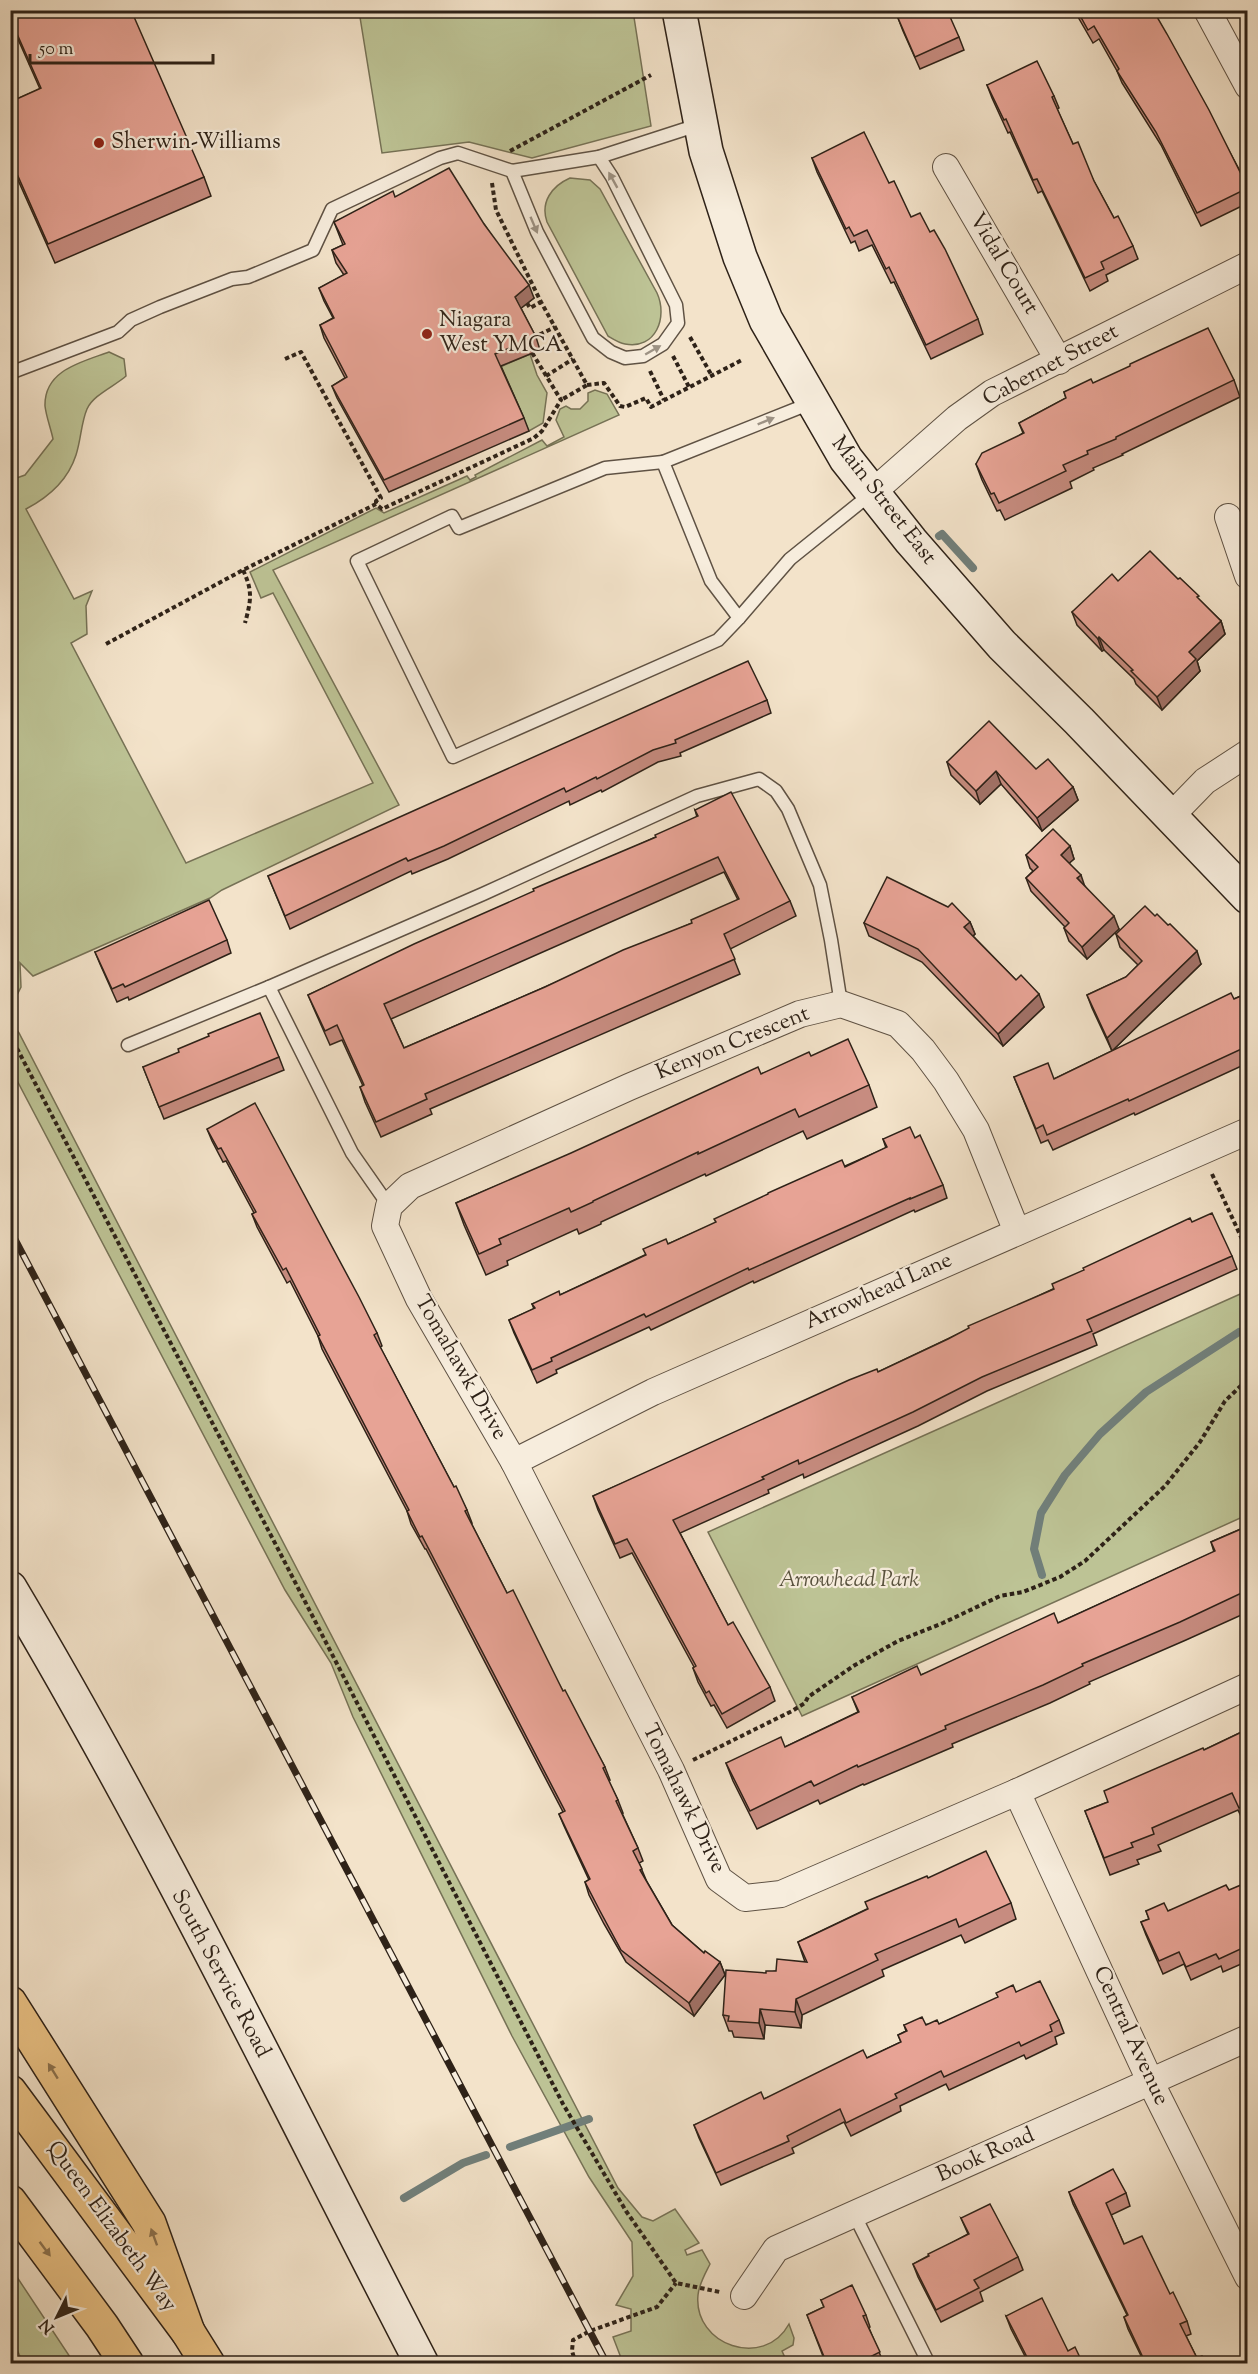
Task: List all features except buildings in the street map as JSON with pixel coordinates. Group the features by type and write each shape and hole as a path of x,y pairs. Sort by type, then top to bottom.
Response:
{"highway":[{"path":"10,2003 148,2223 188,2332"},
{"name":"Queen Elizabeth Way","path":"10,2092 188,2332 208,2364"},
{"path":"10,2202 102,2326 127,2364"}],"main road":[{"name":"Main Street East","path":"679,10 706,151 740,257 766,320 846,459 911,541 1002,645 1079,721 1248,897"},
{"name":"South Service Road","path":"10,1588 57,1667 140,1822 422,2364"}],"street":[{"path":"1208,10 1248,86"},
{"name":"Vidal Court","path":"946,167 1059,361"},
{"name":"Cabernet Street","path":"873,492 957,418 992,393 1248,265"},
{"path":"1228,517 1248,576"},
{"path":"1170,817 1205,781 1248,753"},
{"name":"Kenyon Crescent","path":"389,1206 410,1186 608,1096 800,1014 841,1004 898,1024 923,1050 946,1081 976,1131 1017,1232"},
{"name":"Arrowhead Lane","path":"514,1462 653,1392 1248,1131"},
{"name":"Tomahawk Drive","path":"389,1206 385,1226 419,1299 514,1462 671,1770 719,1880 745,1898 781,1894 1017,1792 1248,1686"},
{"name":"Central Avenue","path":"1017,1792 1151,2083 1248,2277"},
{"name":"Book Road","path":"744,2296 776,2248 1248,2038"}],"lane":[{"path":"10,374 118,333 131,320 160,307 232,279 248,277 313,250 332,209 440,158 458,153 512,171 599,157 701,124"},
{"path":"512,171 537,232 593,338 611,352 625,358 643,356 663,344 678,323 676,305 612,177 599,157"},
{"path":"812,403 663,462 605,468 459,528 452,516 357,561 453,758 718,640 790,559 873,492"},
{"path":"663,462 711,581 739,618"},
{"path":"128,1045 269,987 483,894 697,796 759,779 776,791 788,809 819,885 831,940 841,1004"},
{"path":"269,987 352,1153 389,1206"},
{"path":"854,2214 928,2364"}],"path":[{"path":"504,154 651,75"},
{"path":"492,178 496,210 541,302 587,385"},
{"path":"527,303 530,308 541,302"},
{"path":"555,327 525,342 561,400"},
{"path":"696,345 712,376"},
{"path":"106,644 243,570 376,504 376,501 381,498 301,352 285,359"},
{"path":"673,356 690,387"},
{"path":"546,376 573,359"},
{"path":"376,504 382,509 534,438 542,431 561,400 587,385 604,383 620,405 625,407 646,398 651,407 742,360"},
{"path":"649,369 664,400"},
{"path":"243,570 249,584 251,602 245,623"},
{"path":"10,1035 563,2104 626,2211 676,2283 700,2288"},
{"path":"1201,1152 1248,1252"},
{"path":"685,1764 792,1711 805,1703 808,1696 898,1641 1000,1596 1023,1592 1060,1577 1085,1561 1165,1486 1200,1442 1225,1401 1248,1379"},
{"path":"576,2364 572,2351 573,2340 590,2331 657,2307 676,2283"}],"green space":[{"path":"359,11 633,11 651,126 532,158 469,142 382,153"},
{"path":"570,178 590,180 600,189 657,293 660,302 660,321 652,337 645,342 636,345 625,344 608,336 547,222 546,201 558,185"},
{"path":"109,352 124,359 126,376 90,404 83,420 76,455 63,480 50,493 26,509 74,599 92,591 86,606 87,634 71,643 186,863 373,783 273,593 261,598 250,572 376,508 384,513 467,476 470,480 476,477 475,475 542,440 547,446 564,437 556,420 560,409 566,406 571,409 580,409 588,401 588,393 595,390 607,394 619,415 273,570 399,805 222,890 210,898 33,976 20,963 21,987 11,1007 11,480 25,475 53,439 45,406 46,394 51,384 66,369"},
{"path":"530,354 537,375 547,393 543,423 529,431 500,367"},
{"path":"11,1021 618,2188 642,2217 653,2221 675,2209 699,2243 685,2250 687,2255 702,2250 710,2264 702,2279 698,2295 699,2312 707,2327 718,2338 732,2346 748,2348 764,2346 778,2338 789,2324 794,2338 793,2345 782,2351 787,2362 798,2357 800,2362 623,2363 613,2337 631,2331 631,2309 616,2305 633,2276 632,2242 589,2177 512,2036 353,1717 331,1663 285,1590 11,1069"},
{"name":"Arrowhead Park","path":"1247,1291 1247,1515 802,1716 708,1532"},
{"path":"11,2268 74,2363 23,2363 11,2336"}],"waterway":[{"path":"939,536 942,534 973,568"},
{"path":"1042,1575 1034,1549 1041,1513 1065,1475 1100,1434 1146,1392 1239,1332"},
{"path":"510,2147 589,2119"},
{"path":"404,2198 463,2163 486,2155"}],"railway":[{"path":"10,1230 607,2364"}],"place":[{"name":"Sherwin-Williams","path":"99,143"},
{"name":"Niagara West YMCA","path":"427,334"}]}
